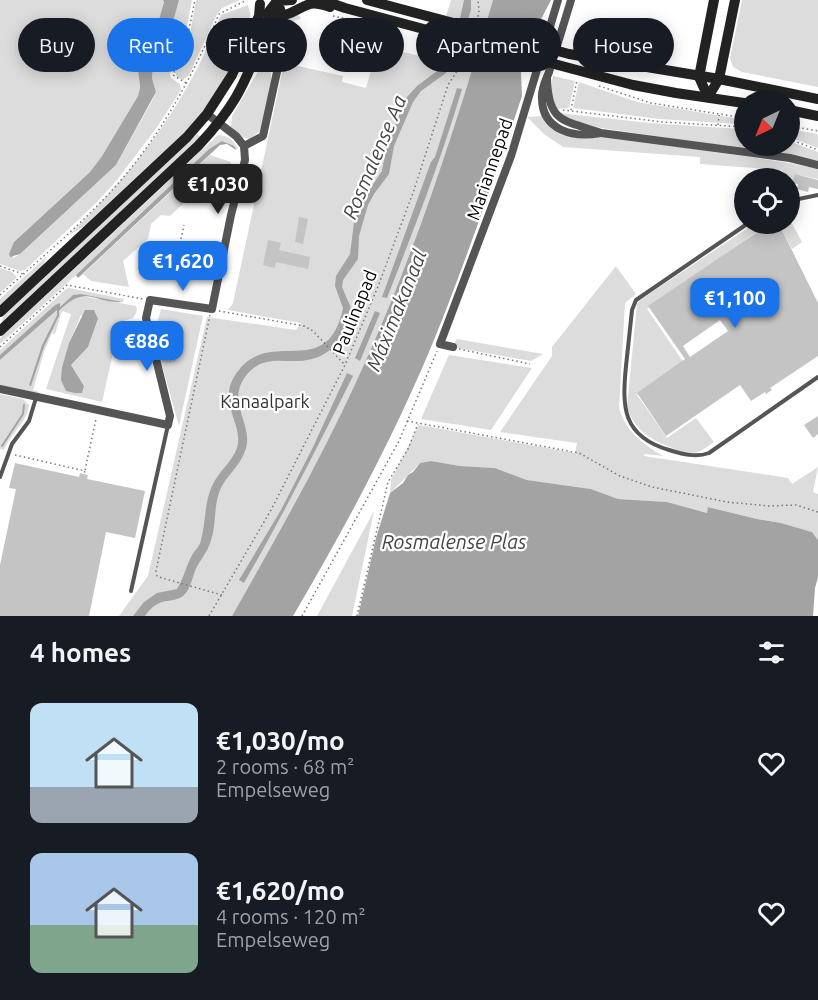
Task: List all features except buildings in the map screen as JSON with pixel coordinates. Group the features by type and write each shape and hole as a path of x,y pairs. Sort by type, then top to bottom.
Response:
{"main road":[{"path":"0,312 179,144 207,114 232,75 246,43 247,33 264,6 292,0"},
{"path":"367,0 569,54 818,99"},
{"path":"708,97 699,76 714,0"},
{"path":"708,97 719,80 735,0"},
{"path":"264,6 293,13 313,1 435,30 651,89 734,101"},
{"path":"0,331 198,146 219,123 230,109 246,80 259,48 266,43 274,22 264,6"},
{"path":"800,112 818,116"}],"street":[{"name":"Mariannepad","path":"440,344 511,156 558,0"},
{"path":"571,0 542,92 544,113 559,130 570,134 602,133 790,158 818,165"},
{"path":"244,146 263,136 277,72"},
{"path":"0,389 168,425 170,416 146,318 150,300 212,309 245,160 244,146 207,114"},
{"path":"440,344 453,347"}],"lane":[{"path":"800,199 818,195"},
{"path":"734,233 636,300 632,310 623,396 627,417 648,442 674,452 700,457 818,377"},
{"path":"0,477 7,453 29,421 36,398"},
{"path":"132,591 168,425"}],"path":[{"path":"187,83 173,75 188,34 195,0"},
{"path":"478,0 478,18"},
{"path":"0,295 87,215 122,179 153,138 187,83 204,51 219,14 224,10 264,6"},
{"name":"Paulinapad","path":"209,616 271,510 345,365 379,284 414,190 448,85 456,72"},
{"path":"577,79 571,110 663,122 734,126"},
{"path":"594,84 651,103 734,117"},
{"path":"718,125 720,114"},
{"path":"800,128 818,131"},
{"path":"800,143 818,150"},
{"path":"171,272 184,225"},
{"path":"0,266 24,274"},
{"path":"0,347 67,285 150,300"},
{"path":"222,595 162,579 156,571 212,309 304,326 314,331 345,365"},
{"path":"302,616 373,490 407,421 440,344"},
{"path":"453,347 530,364"},
{"path":"7,453 84,472 98,409"},
{"path":"407,421 579,453 620,476 652,487 727,502 769,506 796,505 818,512"},
{"path":"357,616 388,482 408,449 418,424"}],"green space":[{"path":"0,0 163,0 159,18 107,18 107,72 139,72 138,96 90,172 14,242 13,258 116,165 156,92 153,72 171,72 171,78 180,84 181,90 155,130 96,203 25,270 20,271 0,264"},
{"path":"179,0 192,0 189,18 174,18"},
{"path":"196,0 240,0 222,8 215,18 206,18 206,38 194,64 193,18"},
{"name":"Kanaalpark","path":"451,0 493,0 488,18 446,18"},
{"path":"742,0 818,0 818,87 742,72 733,67 730,58"},
{"path":"248,5 250,13 249,18 220,18 221,15"},
{"path":"206,49 206,72 228,72 205,110 186,131 83,227 69,235 140,157 170,115"},
{"name":"Kanaalpark","path":"404,52 416,55 416,72 471,72 432,192 397,287 378,334 328,440 232,616 119,616 148,576 207,317 296,330 301,323 228,310 233,303 282,72 307,72 307,68 343,76 342,82 366,88 371,72 404,72"},
{"path":"175,72 190,72 183,80 177,77"},
{"path":"271,72 271,85 260,131 250,139 241,137 231,127 232,116 257,73"},
{"path":"553,76 575,81 569,108 556,109 550,93"},
{"path":"579,82 637,102 734,118 734,124 659,119 573,108"},
{"path":"559,113 649,123 734,129 734,148 575,124"},
{"path":"542,116 551,128 567,136 610,137 790,163 818,169 818,179 800,175 800,168 755,168 700,164 700,157 563,147 544,134 527,117"},
{"path":"800,131 818,134 818,148 800,141"},
{"path":"197,134 201,137 0,326 4,314"},
{"path":"218,135 228,137 238,148 236,150 222,141 209,149 0,344 0,338"},
{"path":"800,145 818,152 818,161 785,156 800,156"},
{"path":"210,155 231,162 226,193 219,193 213,183 206,182 170,216 161,215 151,224 148,239 123,261 129,287 91,281 83,274"},
{"path":"739,234 754,234 647,309 684,363 637,395 667,438 696,418 714,442 704,449 690,453 681,452 643,432 630,415 627,407 637,304"},
{"path":"784,234 798,234 802,242 792,249"},
{"path":"47,256 42,267 0,306 0,299"},
{"path":"616,266 636,294 625,303 619,408 631,431 663,456 644,454 644,456 788,478 792,484 818,467 813,492 818,494 818,540 812,532 781,523 709,507 707,513 667,502 618,499 591,489 527,480 495,468 460,466 431,461 420,463 390,493 391,480 419,425 575,453 577,443 500,432 552,356 552,347"},
{"path":"0,268 12,272 16,278 0,293"},
{"path":"69,288 124,299 123,302 81,294 73,295 59,308 55,305 0,355 0,350"},
{"path":"81,296 136,306 137,311 133,318 120,322 102,402 46,389 71,314 62,311 55,334 52,333 44,352 33,390 39,392 37,394 0,385 0,360 57,310 57,315 42,345 29,385 31,385 59,311 69,301","holes":["81,315 98,320 88,347 71,365 84,386 81,393 62,367"]},
{"path":"161,309 203,316 179,426 154,336"},
{"path":"457,339 543,354 531,361 452,347"},
{"path":"449,355 532,368 491,430 421,419"},
{"path":"0,394 23,399 29,405 22,423 4,450 0,449"},
{"path":"374,511 352,616 317,616"}],"water":[{"path":"163,0 179,0 174,18 159,18"},
{"path":"464,0 471,0 468,18 460,18"},
{"path":"493,0 551,0 542,18 488,18"},
{"path":"138,72 153,72 156,92 116,165 20,254 10,257 14,242 90,172 138,96 140,88"},
{"path":"436,72 447,72 421,91 413,102 394,146 389,174 368,205 359,236 358,259 343,280 342,287 351,308 339,340 320,356 303,361 276,361 260,364 245,377 238,396 247,442 243,456 220,490 209,547 182,597 157,604 145,616 133,616 144,602 157,593 177,589 192,555 199,546 212,486 237,448 237,431 229,396 234,377 248,361 263,354 310,349 324,344 335,331 343,308 335,286 336,276 350,254 354,223 361,202 382,171 387,144 407,97"},
{"name":"Máximakanaal","path":"471,72 521,72 522,96 494,179 444,315 411,393 335,543 293,616 232,616 313,470 378,334 415,240"},
{"path":"457,88 462,89 436,168 387,298 382,297 431,162 435,157"},
{"path":"222,141 234,146 236,150 227,144 220,145 78,278 76,275 209,149"},
{"path":"81,294 123,302 84,296 77,298 59,311 31,386 29,385 42,345 57,315 57,310 0,360 0,355 55,305 60,303 60,307 73,295"},
{"path":"85,310 94,310 98,319 88,347 71,365 84,386 82,393 75,393 66,391 61,380 62,367 69,343"},
{"path":"375,311 380,313 360,361 355,358"},
{"path":"347,373 353,376 273,532 244,583 239,580 281,510"},
{"name":"Rosmalense Plas","path":"431,461 460,466 495,468 527,480 591,489 618,499 667,502 707,513 708,507 812,532 818,540 818,577 813,616 358,616 376,538 390,493 403,483 420,463"}],"waterway":[{"path":"2,446 23,414 24,405"}],"water label":[{"name":"Rosmalense Aa","path":"374,157"}]}
